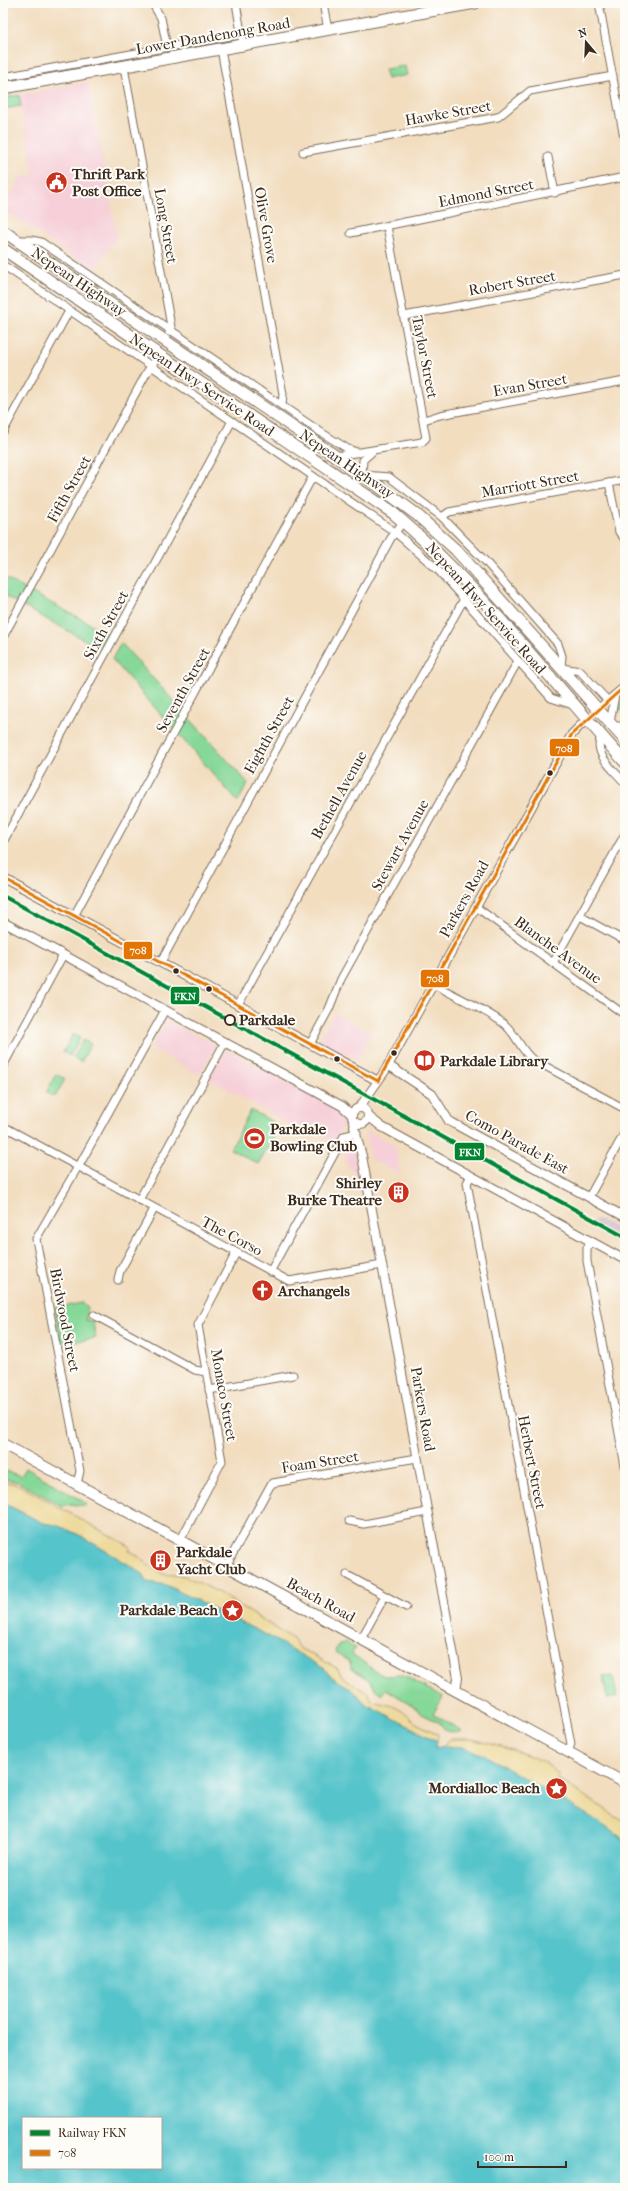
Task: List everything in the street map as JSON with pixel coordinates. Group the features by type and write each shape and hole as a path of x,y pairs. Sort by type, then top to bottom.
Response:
{"highway":[{"name":"Lower Dandenong Road","path":"3,88 221,49 243,40 328,30 475,3"},
{"name":"Nepean Highway","path":"3,231 363,475 416,514 456,550 625,740"},
{"name":"Nepean Highway","path":"3,249 403,522 462,577 625,762"},
{"path":"152,333 162,349 159,355"},
{"path":"587,719 598,709"}],"main road":[{"name":"Beach Road","path":"3,1444 625,1783"}],"street":[{"path":"152,3 161,18 167,47"},
{"path":"236,3 243,40"},
{"path":"323,3 328,30"},
{"path":"599,3 625,143"},
{"name":"Lower Dandenong Road","path":"3,77 167,47 243,40"},
{"name":"Olive Grove","path":"221,49 283,394 282,405"},
{"name":"Long Street","path":"124,67 171,330"},
{"name":"Hawke Street","path":"303,152 498,117 530,91 612,76"},
{"path":"548,157 555,193"},
{"name":"Edmond Street","path":"351,233 555,193 625,177"},
{"name":"Taylor Street","path":"333,455 372,452 424,441 426,436 387,226"},
{"name":"Nepean Hwy Service Road","path":"16,240 39,242 322,433 348,449 359,453"},
{"name":"Nepean Hwy Service Road","path":"3,265 396,532 437,569 551,698 576,706"},
{"name":"Robert Street","path":"404,316 625,275"},
{"path":"3,432 69,311"},
{"path":"165,342 171,330"},
{"name":"Fifth Street","path":"3,637 150,366 159,355"},
{"name":"Evan Street","path":"423,418 625,381"},
{"name":"Sixth Street","path":"3,842 232,421"},
{"name":"Nepean Highway","path":"322,433 333,455"},
{"path":"363,475 363,460 372,452"},
{"name":"Nepean Hwy Service Road","path":"363,475 389,477 442,517 485,561 558,644 562,654 561,668 580,671 608,701"},
{"name":"Seventh Street","path":"74,916 313,476"},
{"name":"Marriott Street","path":"442,517 449,512 625,480"},
{"path":"609,483 619,532 625,539"},
{"name":"Eighth Street","path":"161,962 396,532 403,522"},
{"name":"Bethell Avenue","path":"238,1005 464,599"},
{"name":"Stewart Avenue","path":"310,1044 329,1009 341,978 518,661"},
{"path":"598,709 625,686"},
{"path":"614,695 612,725 625,726"},
{"name":"Parkers Road","path":"456,1691 458,1678 357,1133 360,1116 378,1081 572,734 587,719"},
{"path":"602,735 599,741 602,756 625,783"},
{"path":"554,963 625,834"},
{"path":"3,877 378,1081"},
{"name":"Blanche Avenue","path":"476,907 625,1015"},
{"path":"580,916 625,941"},
{"path":"3,922 625,1260"},
{"path":"3,1066 63,955"},
{"path":"433,984 502,1022 532,1059 625,1109"},
{"name":"Birdwood Street","path":"77,1484 80,1471 36,1239 165,1010"},
{"path":"138,1200 225,1042"},
{"name":"Como Parade East","path":"386,1068 432,1094 449,1121 625,1216"},
{"name":"The Corso","path":"3,1126 289,1281 382,1265"},
{"path":"589,1197 625,1132"},
{"path":"270,1272 344,1136 357,1133"},
{"name":"Herbert Street","path":"471,1176 467,1183 571,1744 568,1752"},
{"path":"118,1280 120,1271 154,1209"},
{"path":"591,1242 587,1248 587,1262 625,1466"},
{"name":"Monaco Street","path":"180,1540 222,1461 198,1325 236,1253"},
{"path":"94,1315 195,1370 206,1372"},
{"path":"209,1390 293,1375"},
{"name":"Foam Street","path":"226,1566 273,1483 417,1458"},
{"path":"349,1521 364,1524 427,1512"},
{"path":"347,1575 406,1607"},
{"path":"361,1639 385,1596"}],"shaded area":[{"path":"88,82 117,237 94,271 3,209 3,205 23,175 27,177 34,174 19,95"},
{"path":"334,1013 372,1033 357,1061 319,1040"},
{"path":"166,1020 216,1045 199,1075 151,1048"},
{"path":"226,1049 348,1116 334,1142 308,1128 295,1127 209,1079"},
{"path":"366,1130 396,1146 400,1174 370,1159"},
{"path":"353,1138 360,1175 355,1175 346,1162 343,1146 348,1139"},
{"path":"597,1219 625,1231 625,1244 588,1225"}],"green space":[{"path":"405,66 407,75 387,79 385,69"},
{"path":"19,95 21,106 3,109 3,98"},
{"path":"3,577 107,633 99,648 3,595"},
{"path":"121,643 248,783 238,802 112,659"},
{"path":"625,698 625,714 617,705"},
{"path":"73,1034 80,1038 70,1056 63,1052"},
{"path":"83,1040 91,1044 81,1062 73,1058"},
{"path":"56,1074 65,1079 55,1097 46,1093"},
{"name":"Parkdale Bowling Club","path":"251,1110 280,1126 258,1164 230,1149"},
{"path":"82,1303 88,1307 86,1320 93,1322 96,1338 61,1344 55,1308"},
{"path":"26,1468 86,1503 85,1506 70,1504 62,1506 18,1482 3,1479 3,1470 21,1476"},
{"path":"345,1642 355,1648 352,1654 380,1674 385,1676 403,1675 443,1697 433,1714 462,1731 455,1733 446,1731 440,1723 422,1714 412,1705 386,1689 381,1695 366,1678 352,1669 349,1661 335,1652 337,1646"},
{"path":"613,1676 617,1697 607,1699 603,1677"}],"sand":[{"name":"Parkdale Beach","path":"3,1482 17,1484 131,1547 129,1550 162,1574 185,1576 216,1591 293,1639 299,1648 337,1668 343,1678 369,1694 372,1701 393,1706 407,1714 416,1723 438,1734 437,1741 366,1704 357,1694 270,1637 166,1585 147,1582 143,1574 79,1535 64,1528 43,1523 3,1503"},
{"name":"Mordialloc Beach","path":"450,1739 472,1739 516,1751 543,1761 558,1774 558,1779 625,1822 625,1840 496,1762 458,1747 444,1746"}],"water":[{"path":"3,1503 43,1523 56,1525 79,1535 143,1574 147,1582 166,1585 270,1637 325,1669 329,1675 350,1688 366,1704 437,1741 436,1748 444,1746 463,1747 486,1756 591,1817 625,1840 625,2188 3,2188"}],"rail line":[{"name":"FKN","path":"3,896 625,1237"}],"transit line":[{"name":"708","path":"378,1081 572,734 625,686"},
{"name":"708","path":"3,877 378,1081"}],"place":[{"name":"Thrift Park Post Office","path":"57,183"},
{"name":"Parkdale","path":"230,1020"},
{"name":"Parkdale Library","path":"425,1061"},
{"name":"Parkdale Bowling Club","path":"255,1138"},
{"name":"Shirley Burke Theatre","path":"398,1192"},
{"name":"Archangels","path":"263,1291"},
{"name":"Parkdale Yacht Club","path":"161,1561"},
{"name":"Parkdale Beach","path":"233,1610"},
{"name":"Mordialloc Beach","path":"556,1788"}]}
